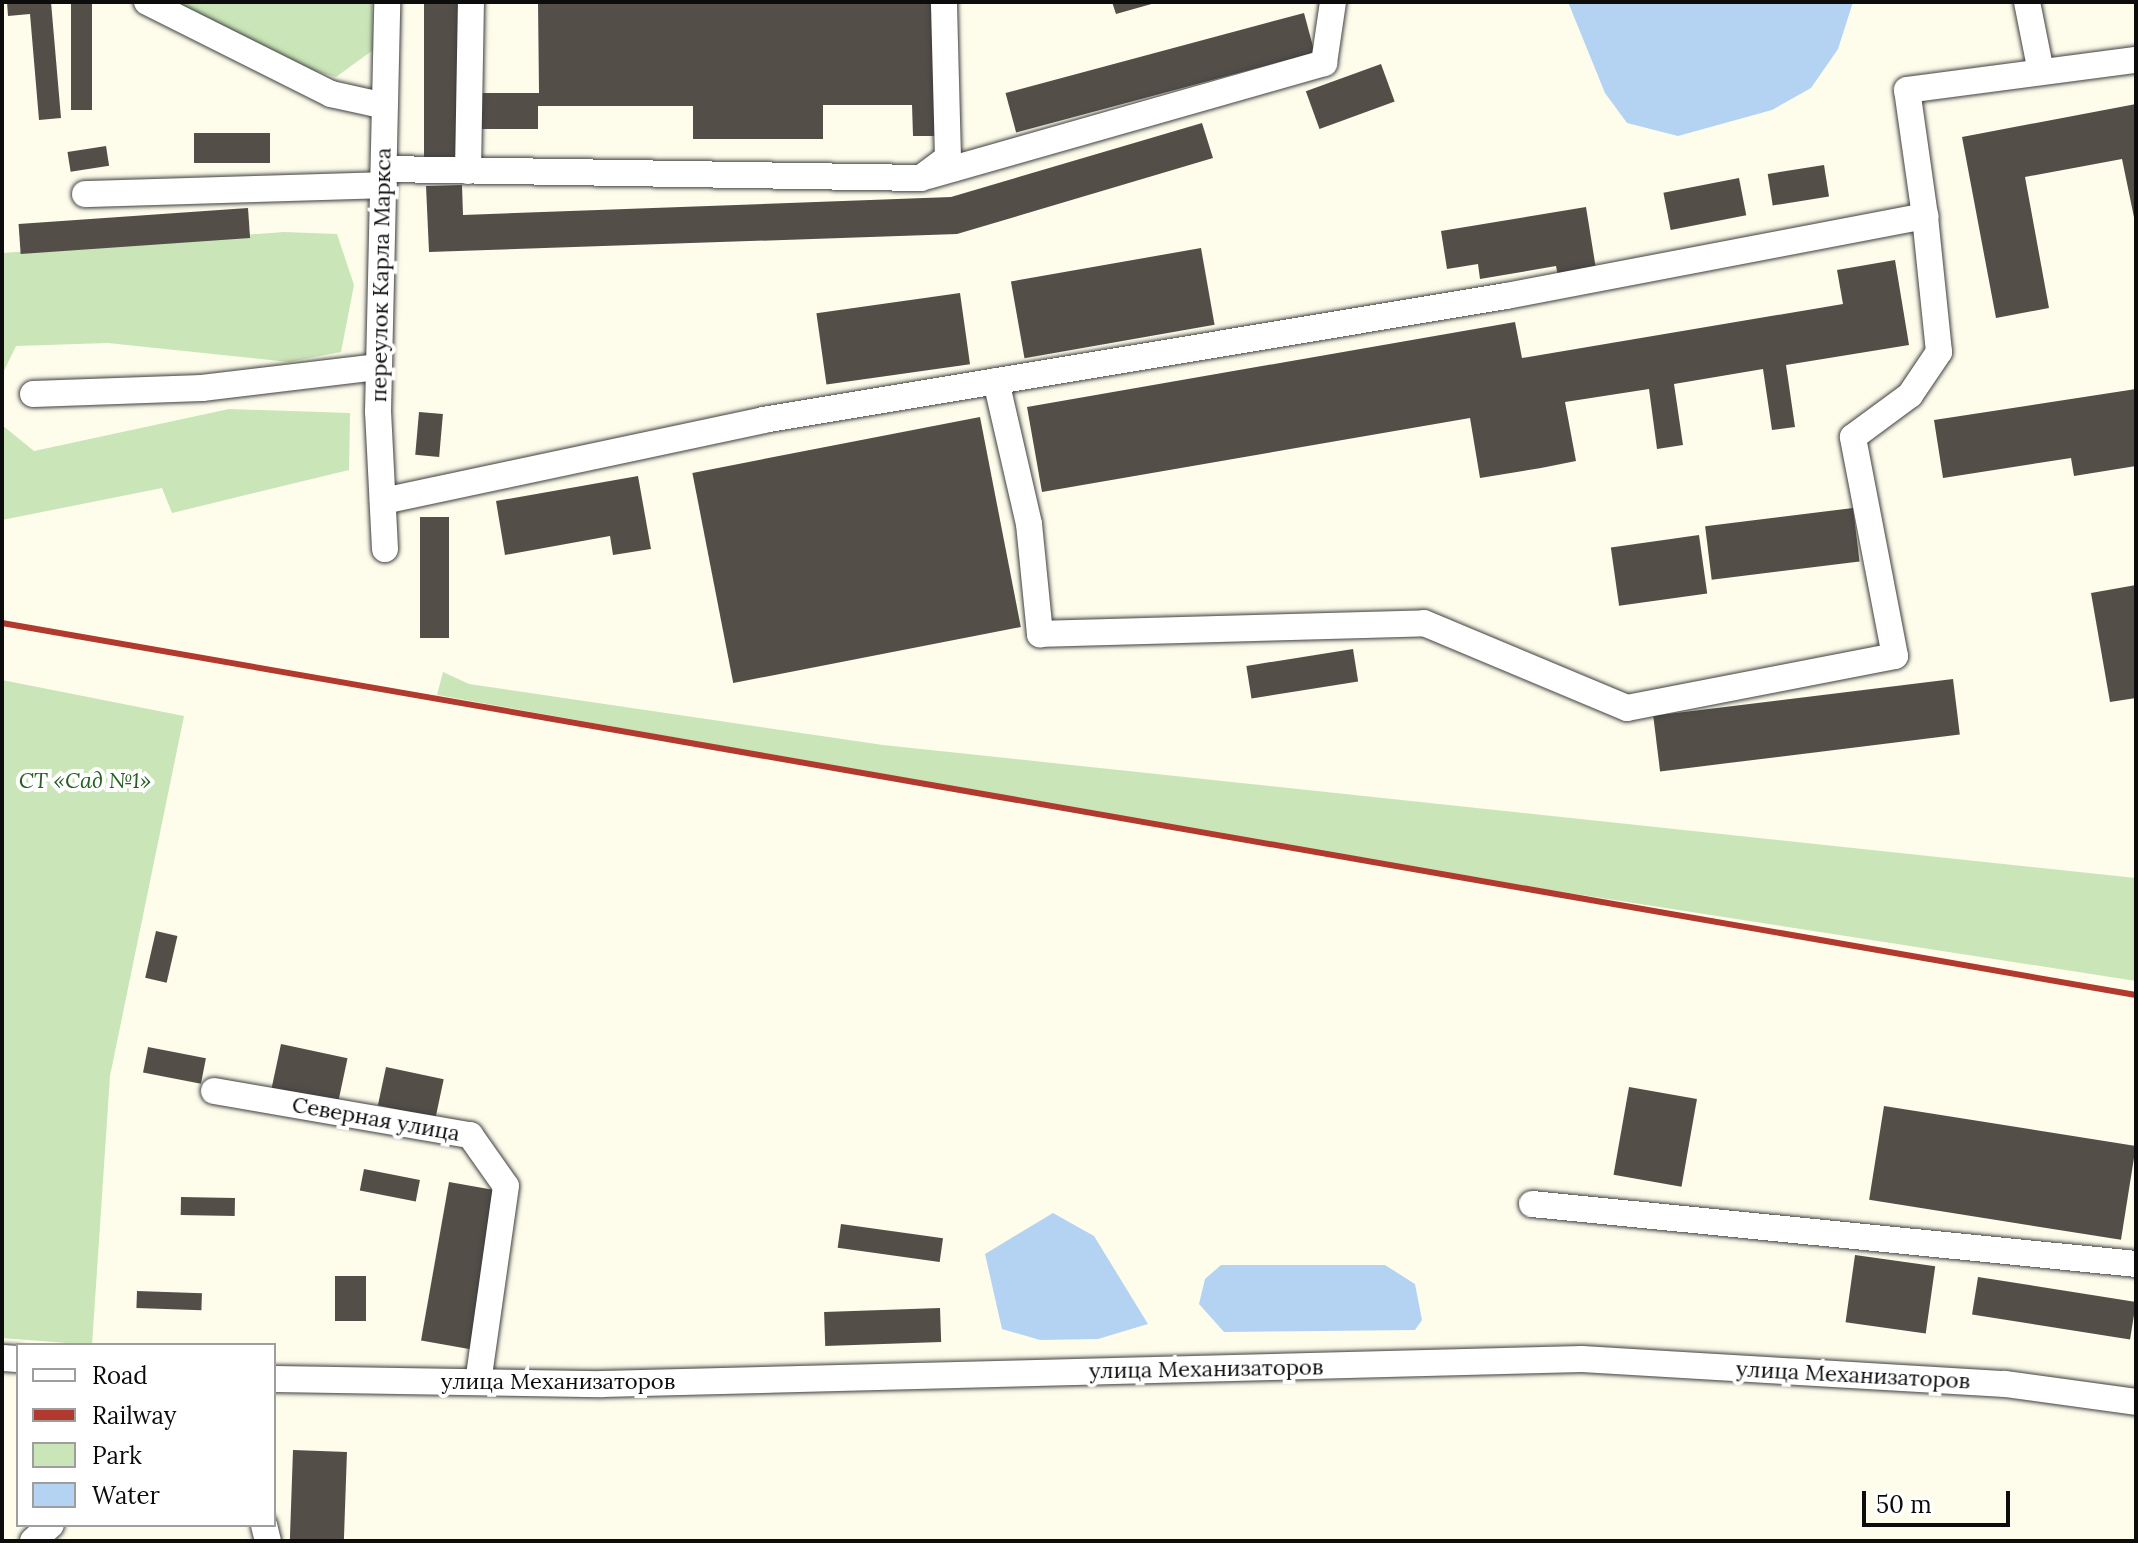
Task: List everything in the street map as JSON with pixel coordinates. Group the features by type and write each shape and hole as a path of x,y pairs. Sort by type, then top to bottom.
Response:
{"street":[{"path":"147,2 331,94 385,106"},
{"name":"переулок Карла Маркса","path":"385,549 379,367 387,2"},
{"path":"468,171 471,2"},
{"path":"921,178 948,158 944,2"},
{"path":"85,194 468,171 921,178 1324,63 1333,2"},
{"path":"2027,2 2041,72"},
{"path":"996,381 1029,524 1040,634 1424,623 1627,708 1895,656 1853,437 1910,395 1939,352 1925,216 1907,90 2136,60"},
{"path":"383,501 763,420 1925,216"},
{"path":"33,394 202,388 379,367"},
{"name":"Северная улица","path":"214,1091 470,1135 506,1186 478,1382"},
{"path":"1532,1204 2136,1264"},
{"name":"улица Механизаторов","path":"276,1379 478,1382 1582,1359 2005,1384 2136,1402"},
{"path":"33,1541 49,1527"}],"green space":[{"path":"169,2 372,2 373,50 336,77 270,58"},
{"path":"284,232 337,234 354,285 341,352 289,362 108,343 16,346 2,375 2,253"},
{"path":"229,409 350,413 349,470 172,513 162,488 2,520 2,425 34,451"},
{"path":"443,672 469,684 883,745 2136,878 2136,981 1388,865 437,695"},
{"name":"СТ «Сад №1»","path":"2,680 184,716 110,1076 92,1343 2,1338"}],"water":[{"path":"1568,2 1853,2 1838,49 1811,88 1772,110 1678,136 1627,123 1605,93"},
{"path":"1053,1213 1094,1236 1148,1324 1098,1339 1040,1340 1002,1329 985,1254"},
{"path":"1221,1265 1385,1265 1415,1284 1422,1320 1415,1330 1224,1332 1199,1304 1205,1279"}],"building":[{"path":"7,2 51,2 61,118 39,120 30,14 8,16"},
{"path":"71,2 92,2 92,110 71,110"},
{"path":"424,2 459,2 459,162 424,162"},
{"path":"538,2 934,2 935,136 913,136 912,105 823,105 823,139 693,139 693,106 538,106 538,129 478,129 478,93 539,93"},
{"path":"1112,2 1155,2 1155,3 1116,14"},
{"path":"1304,13 1315,53 1016,133 1006,93"},
{"path":"1381,64 1395,102 1320,129 1306,91"},
{"path":"2136,104 2136,227 2122,159 2025,177 2049,308 1996,318 1962,137"},
{"path":"1202,123 1213,158 957,234 429,252 426,186 462,185 463,215 951,197"},
{"path":"194,133 270,133 270,163 194,163"},
{"path":"106,146 109,166 71,172 67,152"},
{"path":"1824,165 1829,197 1773,206 1768,174"},
{"path":"1739,178 1746,215 1671,230 1663,193"},
{"path":"1586,207 1596,269 1558,276 1556,266 1480,279 1478,264 1447,269 1441,231"},
{"path":"248,208 250,238 21,254 19,224"},
{"path":"1201,248 1215,325 1024,358 1011,282"},
{"path":"1895,260 1909,345 1786,365 1795,427 1772,430 1763,369 1674,384 1683,445 1657,449 1649,389 1565,402 1576,461 1541,468 1480,478 1470,418 1042,492 1027,407 1515,322 1522,358 1843,304 1837,270"},
{"path":"960,293 970,364 826,384 816,313"},
{"path":"2136,389 2136,466 2074,476 2071,458 1943,478 1934,420"},
{"path":"419,412 443,414 439,457 415,455"},
{"path":"980,417 1021,627 733,683 692,473"},
{"path":"638,476 651,549 613,555 610,536 505,555 496,501"},
{"path":"1853,508 1860,562 1712,580 1705,526"},
{"path":"420,517 449,517 449,638 420,638"},
{"path":"1699,535 1707,593 1619,606 1611,547"},
{"path":"2136,585 2136,698 2110,702 2091,593"},
{"path":"1353,649 1358,682 1251,698 1246,666"},
{"path":"1953,679 1960,735 1660,771 1653,716"},
{"path":"156,931 177,936 167,983 145,978"},
{"path":"281,1044 348,1058 338,1102 272,1088"},
{"path":"148,1047 206,1058 201,1084 143,1073"},
{"path":"386,1067 444,1079 436,1117 378,1105"},
{"path":"1629,1087 1697,1099 1681,1187 1614,1175"},
{"path":"1884,1106 2136,1146 2121,1240 1869,1200"},
{"path":"364,1169 420,1180 416,1201 360,1191"},
{"path":"449,1182 501,1191 473,1350 421,1341"},
{"path":"181,1197 235,1198 235,1216 181,1215"},
{"path":"841,1224 943,1238 940,1262 838,1248"},
{"path":"1855,1255 1935,1266 1926,1334 1846,1322"},
{"path":"335,1276 366,1276 366,1321 335,1321"},
{"path":"1978,1277 2136,1302 2130,1340 1972,1315"},
{"path":"137,1291 202,1293 201,1310 136,1308"},
{"path":"940,1308 941,1342 825,1346 824,1312"},
{"path":"293,1450 347,1452 344,1541 290,1541"}],"railway":[{"path":"2,623 2136,995"}]}
